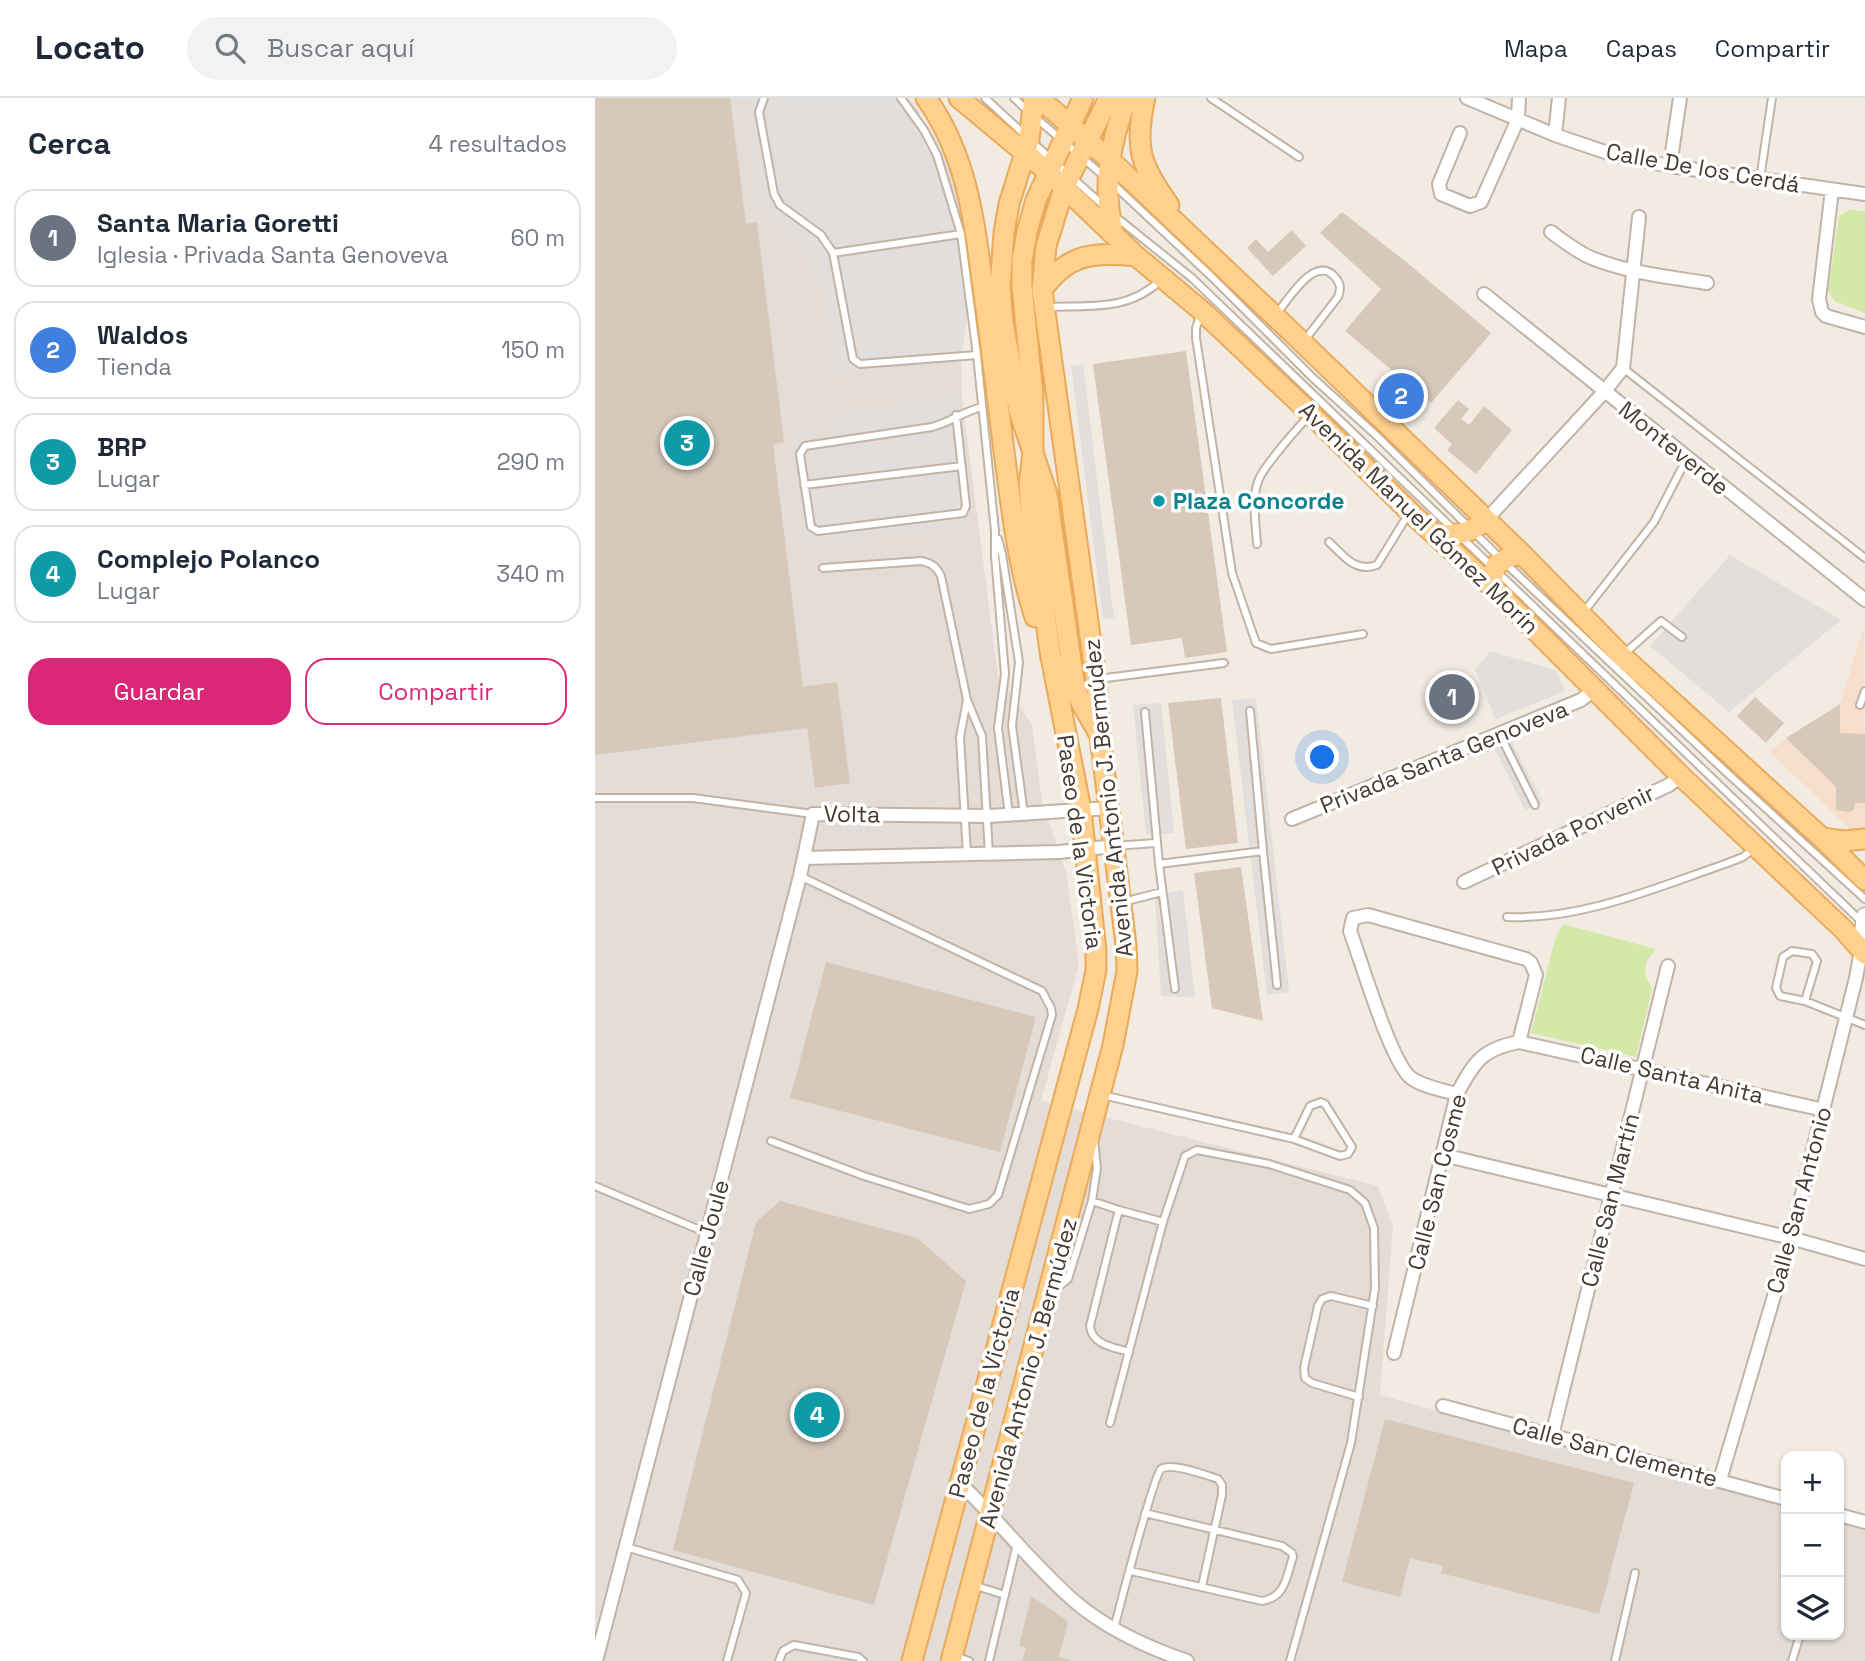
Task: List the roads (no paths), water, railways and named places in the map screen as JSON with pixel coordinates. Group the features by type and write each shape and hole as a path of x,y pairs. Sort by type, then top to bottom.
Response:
{"main road":[{"path":"926,98 949,135 960,161 970,202 1015,534 1032,607 1050,652"},
{"name":"Avenida Manuel Gómez Morín","path":"958,98 1027,147 1067,182 1136,256 1202,311 1410,512 1435,534 1495,572 1594,690 1843,929 1863,952"},
{"name":"Paseo de la Victoria","path":"912,1661 1093,988 1096,951 1081,810 1050,652 1029,485 1033,453 1033,394 1022,288 1023,260 1030,222 1050,167 1083,98"},
{"name":"Avenida Antonio J. Bermúdez","path":"958,1659 972,1585 1113,1045 1127,971 1122,902 1100,736 1096,679 1043,299 1046,246 1067,182 1109,98"},
{"path":"1113,232 1108,209 1108,169 1127,98"},
{"path":"1145,98 1139,126 1139,146 1143,161 1150,176 1192,238"},
{"path":"1036,104 1008,214 1000,287 1010,368 1019,411 1047,494 1074,681 1078,697 1100,736"},
{"name":"Avenida Manuel Gómez Morín","path":"1036,104 1108,169 1192,238 1303,343 1473,528 1522,554 1622,656 1865,880"},
{"path":"1043,299 1054,274 1066,264 1087,255 1105,253 1136,256"},
{"path":"1435,534 1473,528"},
{"path":"1495,572 1522,554"},
{"path":"1822,838 1844,841 1865,839"}],"street":[{"name":"Calle De los Cerdá","path":"1467,98 1555,135 1613,155 1670,166 1865,194"},
{"path":"1460,133 1439,184 1441,194 1470,206 1481,202 1518,119 1519,98"},
{"path":"1555,135 1559,98"},
{"path":"1670,166 1680,98"},
{"path":"1832,190 1820,306 1826,316 1865,327"},
{"path":"1473,528 1604,392 1623,368 1639,217"},
{"path":"1551,232 1579,252 1633,272 1707,283"},
{"name":"Monteverde","path":"1484,294 1865,600"},
{"name":"Privada Santa Genoveva","path":"1292,820 1581,700 1594,690"},
{"name":"Privada Porvenir","path":"1464,882 1669,785 1681,776"},
{"name":"Volta","path":"813,814 989,816 1110,808"},
{"name":"Calle Joule","path":"596,1661 800,876 813,814"},
{"name":"Volta","path":"804,858 1086,851 1115,846"},
{"path":"1457,1094 1421,1084 1410,1077 1396,1059 1350,931 1353,918 1368,915 1526,959 1531,963 1536,975 1519,1042"},
{"name":"Calle San Antonio","path":"1720,1480 1791,1238 1863,952 1864,922"},
{"name":"Calle San Martín","path":"1552,1435 1668,966"},
{"name":"Calle San Cosme","path":"1394,1353 1457,1094 1478,1059 1488,1051 1519,1042"},
{"name":"Calle Santa Anita","path":"1519,1042 1824,1110"},
{"path":"1443,1154 1791,1238 1865,1259"},
{"name":"Calle San Clemente","path":"1443,1406 1781,1498"},
{"path":"960,1483 1075,1601 1114,1629 1153,1649 1187,1661"},
{"path":"1844,1516 1865,1522"}],"lane":[{"path":"764,98 759,112 774,194 780,205 821,235 833,253 852,356 856,362 977,355"},
{"path":"901,98 924,130 937,155 961,234 977,355 995,531 1005,674 998,728 1009,815"},
{"path":"985,98 1027,147"},
{"path":"1014,98 1036,104"},
{"path":"1211,98 1299,157"},
{"path":"1760,179 1772,98"},
{"path":"1108,169 1313,378 1473,528 1495,572 1864,922"},
{"path":"1067,182 1108,209 1192,278 1473,528 1495,572 1715,762 1865,899"},
{"path":"833,253 961,234"},
{"path":"1274,316 1310,274 1330,272 1341,289 1338,297 1303,343"},
{"path":"1043,299 1104,306 1127,302 1148,292 1163,279"},
{"path":"1202,311 1196,328 1196,338 1231,573 1256,643 1271,649 1363,634"},
{"path":"1623,368 1865,558"},
{"path":"956,415 966,506 963,513 818,531 811,527 800,454 802,449 810,444 932,427 956,415 982,407"},
{"path":"1257,544 1256,496 1259,479 1311,414"},
{"path":"1581,614 1654,522 1687,458"},
{"path":"804,485 962,466"},
{"path":"1329,542 1356,567 1369,568 1377,565 1410,512"},
{"path":"995,531 1002,554 1019,662 1012,726 1024,814"},
{"path":"823,568 921,561 931,563 937,568 941,576 967,700 982,736 989,816 989,854"},
{"path":"1622,656 1661,621 1682,637"},
{"path":"1096,679 1224,663"},
{"path":"1860,705 1865,691"},
{"path":"967,700 960,737 967,855"},
{"path":"1250,711 1277,985"},
{"path":"1145,712 1155,843 1175,989"},
{"path":"1499,733 1535,805"},
{"name":"Volta","path":"595,798 693,798 813,814"},
{"path":"1115,846 1155,843"},
{"path":"1507,917 1536,918 1598,905 1725,864 1743,857 1756,847"},
{"path":"1159,864 1263,851"},
{"path":"771,1141 864,1176 969,1209 989,1204 998,1195 1052,1015 1048,1000 1042,992 800,876"},
{"path":"1122,902 1162,892"},
{"path":"1805,1001 1817,961 1812,954 1792,951 1783,957 1777,991 1780,996 1805,1001 1865,1025"},
{"path":"1100,1095 1294,1139 1340,1156 1348,1154 1352,1147 1325,1104 1321,1102 1310,1106 1294,1139"},
{"path":"1048,1297 1068,1279 1092,1201 1097,1150 1091,1128"},
{"path":"1110,1423 1163,1222 1185,1156 1197,1150 1269,1164 1350,1190 1365,1203 1374,1228 1376,1245 1373,1306 1359,1397 1351,1443 1290,1661"},
{"path":"595,1186 708,1233"},
{"path":"1092,1201 1163,1222"},
{"path":"1119,1210 1090,1326 1096,1340 1129,1353"},
{"path":"1359,1397 1312,1383 1305,1378 1304,1368 1322,1298 1331,1296 1373,1306"},
{"path":"1114,1629 1145,1513 1157,1473 1162,1468 1171,1466 1183,1469 1218,1479 1222,1485 1202,1586"},
{"path":"1131,1572 1262,1601 1280,1594 1293,1557 1292,1553 1282,1546 1145,1513"},
{"path":"989,1661 1017,1543"},
{"path":"626,1547 742,1583 746,1593 727,1661"},
{"path":"1615,1661 1636,1573"},
{"path":"972,1585 1005,1595"},
{"path":"1792,1661 1798,1640"},
{"path":"779,1661 783,1651 794,1645 858,1657 863,1661"}],"place":[{"name":"Waldos","path":"1401,396"},
{"name":"BRP","path":"687,443"},
{"name":"Plaza Concorde","path":"1159,501"},
{"name":"Santa Maria Goretti","path":"1452,697"},
{"name":"Complejo Polanco","path":"817,1415"}]}
